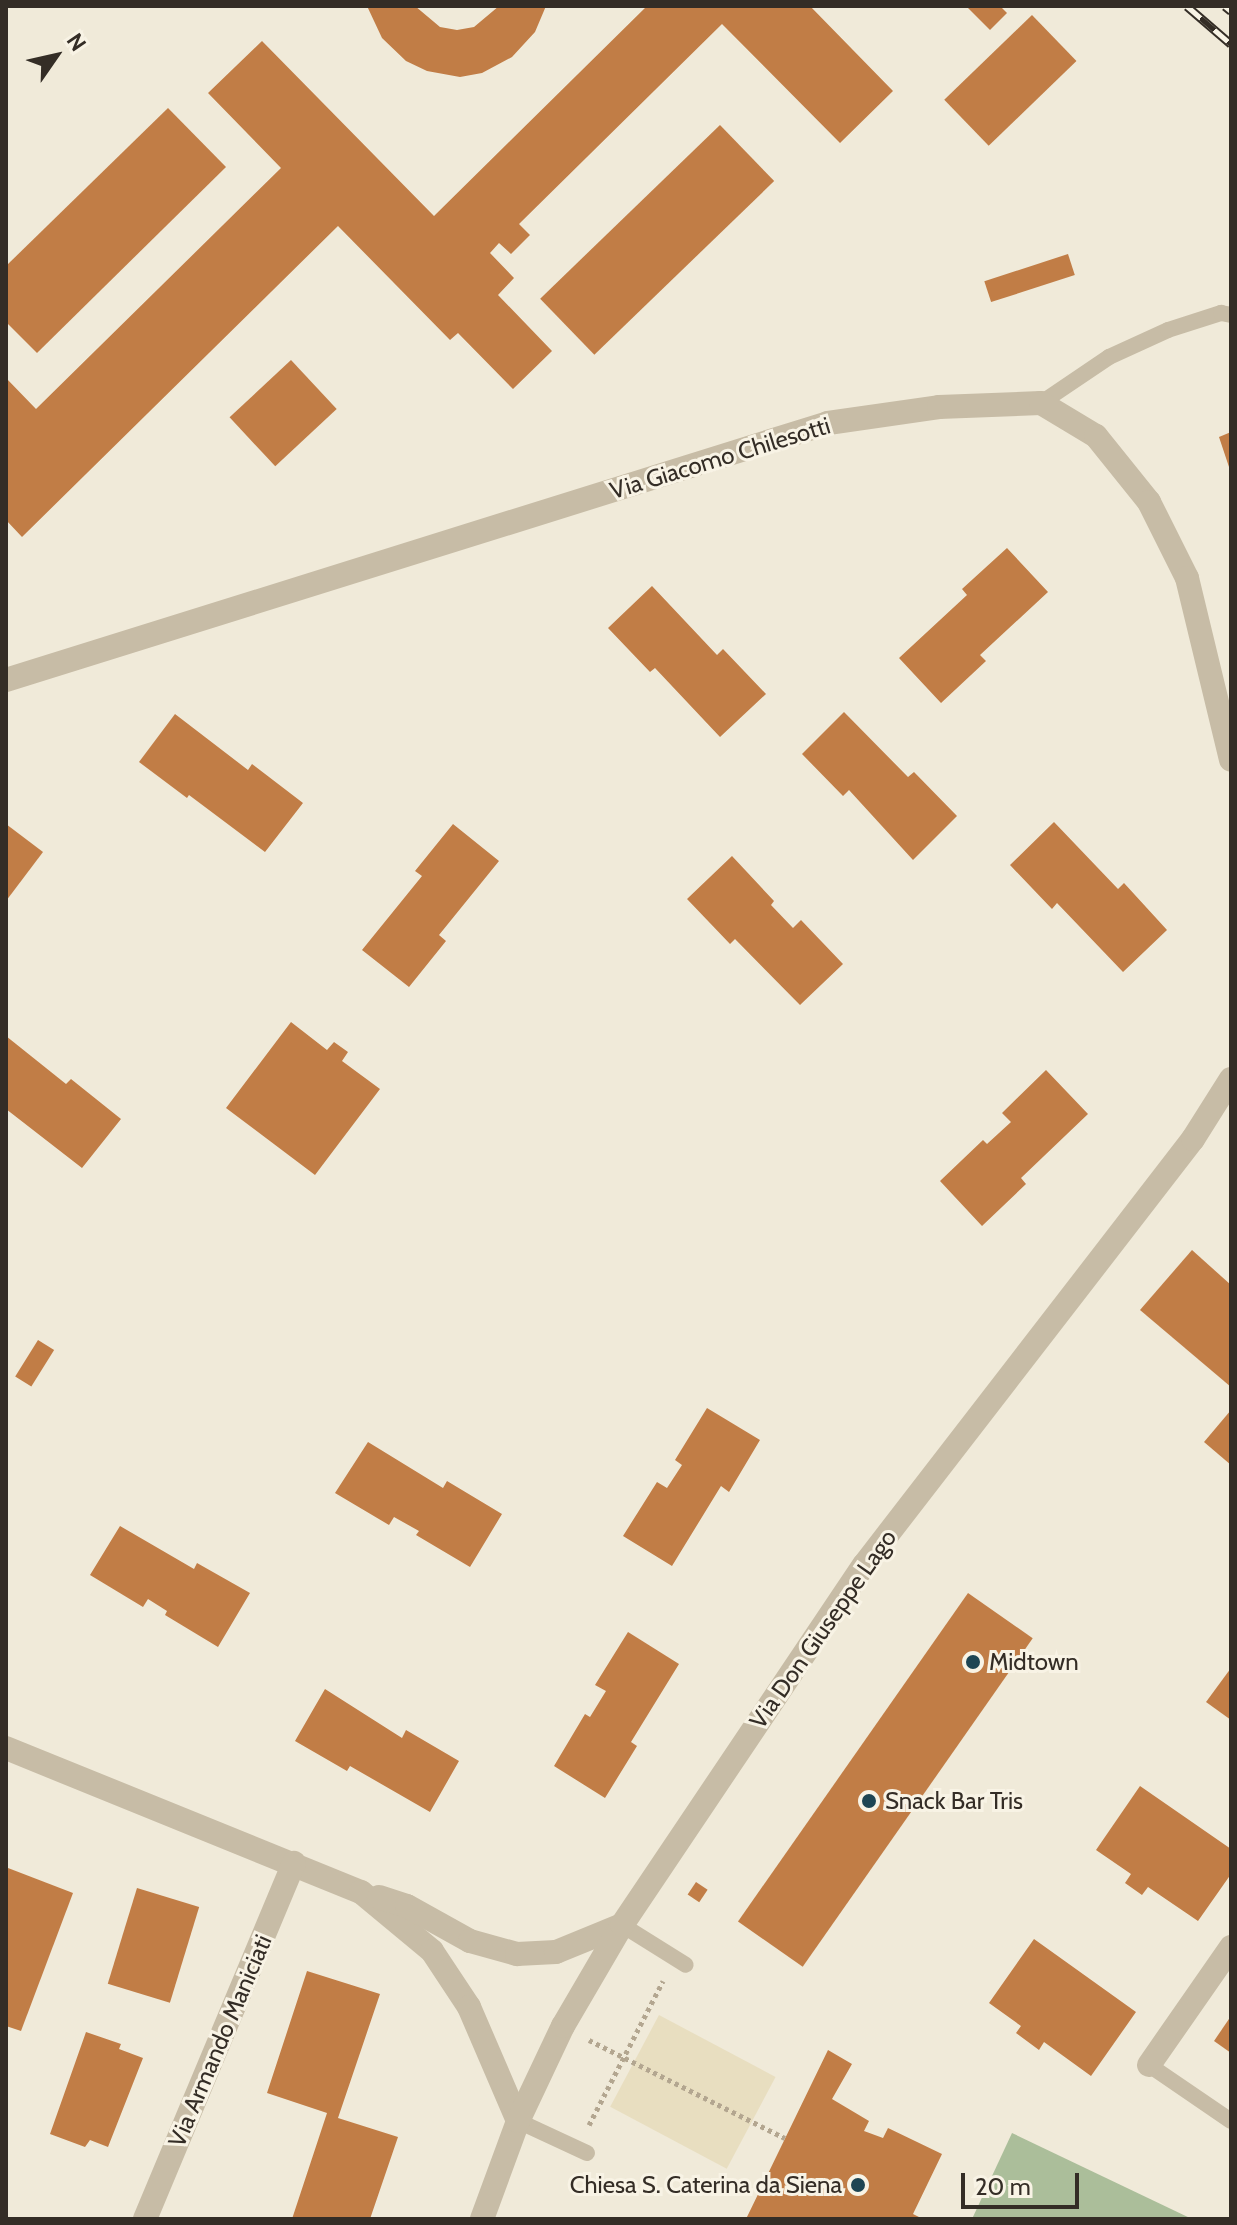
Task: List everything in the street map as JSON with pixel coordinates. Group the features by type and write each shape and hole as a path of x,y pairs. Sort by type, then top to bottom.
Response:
{"street":[{"name":"Via Giacomo Chilesotti","path":"6,680 828,423 939,407 1041,403"},
{"path":"1041,403 1096,436 1149,502 1187,578 1231,760"},
{"name":"Via Don Giuseppe Lago","path":"482,2219 518,2121 563,2026 622,1925 864,1565 1193,1139 1231,1079"},
{"path":"6,1748 361,1892 407,1906 470,1941 517,1954 556,1952 622,1925"},
{"name":"Via Armando Maniciati","path":"145,2219 294,1863"},
{"path":"361,1892 432,1951 469,2007 518,2121"},
{"path":"1149,2065 1231,1947"}],"lane":[{"path":"1041,403 1109,357 1168,330 1221,313 1231,315"},
{"path":"622,1925 680,1962"},
{"path":"1149,2065 1231,2121"},
{"path":"518,2121 582,2150"}],"path":[{"path":"582,2150 623,2057 680,1962"},
{"path":"563,2026 785,2138"}],"green space":[{"path":"1012,2133 1192,2219 972,2219"}],"shaded area":[{"path":"659,2015 776,2077 727,2169 610,2107"}],"building":[{"path":"367,6 415,6 440,27 457,30 474,27 499,6 546,6 535,32 512,57 482,73 460,77 427,71 406,61 382,38"},
{"path":"647,6 810,6 893,91 840,143 722,24 519,224 530,235 511,254 499,243 490,253 514,278 498,295 552,351 513,389 458,333 450,340 338,226 22,537 6,520 6,378 36,409 281,168 208,93 262,41 434,216"},
{"path":"966,6 1000,6 1007,13 990,30"},
{"path":"1032,15 1076,61 989,146 944,100"},
{"path":"168,108 226,167 37,353 6,322 6,266"},
{"path":"720,125 774,181 594,355 540,299"},
{"path":"1068,254 1075,275 991,302 984,281"},
{"path":"291,360 337,409 275,466 230,417"},
{"path":"1231,432 1231,470 1230,470 1219,437"},
{"path":"1007,548 1048,592 980,655 986,661 941,703 899,658 967,595 962,589"},
{"path":"652,586 717,655 723,649 766,694 720,737 655,668 650,672 608,628"},
{"path":"844,712 908,777 914,772 957,816 913,860 849,790 843,796 802,754"},
{"path":"175,714 248,770 252,764 303,803 265,852 139,762"},
{"path":"1054,822 1118,889 1124,883 1167,930 1123,972 1057,903 1052,909 1010,865"},
{"path":"6,824 43,852 6,901"},
{"path":"453,824 499,861 439,935 446,941 409,987 362,950 422,876 415,871"},
{"path":"732,856 774,901 771,905 793,928 801,920 843,964 800,1005 735,939 730,944 687,899"},
{"path":"291,1022 327,1050 334,1042 348,1052 342,1061 380,1089 315,1175 226,1108"},
{"path":"6,1036 66,1084 71,1079 121,1119 82,1168 6,1109"},
{"path":"1046,1070 1088,1114 1021,1178 1026,1184 982,1226 940,1181 983,1140 987,1144 1011,1122 1002,1113"},
{"path":"1192,1250 1231,1285 1231,1387 1140,1310"},
{"path":"38,1340 54,1350 31,1387 15,1376"},
{"path":"707,1408 760,1440 729,1492 721,1486 672,1566 623,1536 657,1482 667,1488 682,1465 675,1460"},
{"path":"1231,1410 1231,1465 1204,1442"},
{"path":"368,1442 443,1488 447,1481 502,1514 470,1567 416,1535 419,1531 394,1517 389,1525 335,1493"},
{"path":"120,1526 194,1569 197,1563 250,1593 218,1647 165,1615 167,1611 148,1599 143,1607 90,1575"},
{"path":"968,1593 1033,1638 803,1967 738,1921"},
{"path":"628,1632 679,1664 631,1742 637,1746 605,1798 554,1766 585,1714 590,1717 606,1691 595,1685"},
{"path":"1231,1668 1231,1720 1206,1702"},
{"path":"325,1689 402,1738 406,1730 459,1761 430,1812 350,1766 347,1771 295,1741"},
{"path":"1140,1786 1231,1849 1231,1874 1198,1921 1148,1887 1142,1895 1125,1883 1131,1874 1096,1850"},
{"path":"8,1868 73,1893 21,2031 6,2026"},
{"path":"696,1882 708,1890 699,1902 688,1894"},
{"path":"137,1888 199,1907 170,2003 108,1984"},
{"path":"1034,1939 1136,2012 1091,2076 1044,2042 1039,2050 1016,2033 1021,2026 989,2003"},
{"path":"307,1971 380,1994 338,2118 398,2137 370,2219 292,2219 327,2113 267,2093"},
{"path":"1231,2016 1231,2053 1214,2041"},
{"path":"86,2032 121,2044 119,2049 143,2058 108,2147 90,2140 85,2147 50,2134"},
{"name":"Chiesa S. Caterina da Siena","path":"828,2050 852,2064 832,2099 869,2121 864,2131 883,2138 888,2128 942,2154 913,2214 923,2219 746,2219"}],"railway":[{"path":"1187,6 1231,44"},
{"path":"1225,6 1231,11"}],"place":[{"name":"Midtown","path":"973,1662"},
{"name":"Snack Bar Tris","path":"869,1801"},
{"name":"Chiesa S. Caterina da Siena","path":"858,2185"}]}
